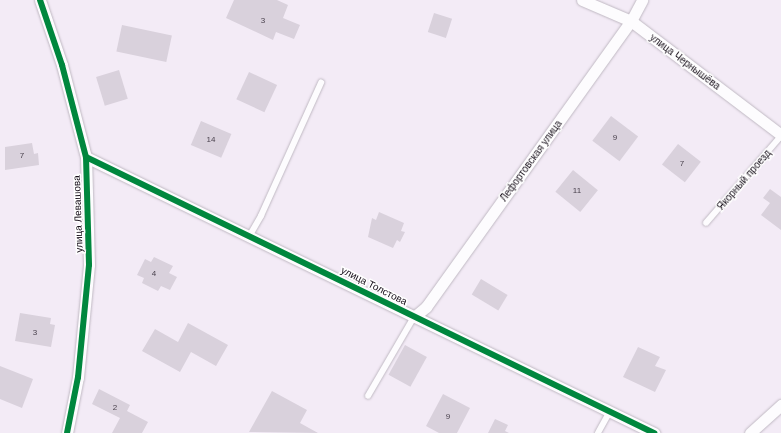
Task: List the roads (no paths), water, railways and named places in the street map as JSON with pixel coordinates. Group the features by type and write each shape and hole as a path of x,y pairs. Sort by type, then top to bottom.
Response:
{"street":[{"name":"улица Левашова","path":"40,0 62,65 86,157 90,265 79,370 67,433"},
{"name":"улица Чернышёва","path":"582,0 631,21 781,136"},
{"name":"Лефортовская улица","path":"414,317 426,307 631,21 642,0"},
{"name":"улица Толстова","path":"86,157 250,235 414,317 654,433"},
{"path":"750,433 781,405"}],"lane":[{"path":"250,235 261,216 322,83"},
{"name":"Якорный проезд","path":"706,223 781,136"},
{"path":"368,396 414,317"},
{"path":"598,433 610,411"}]}
